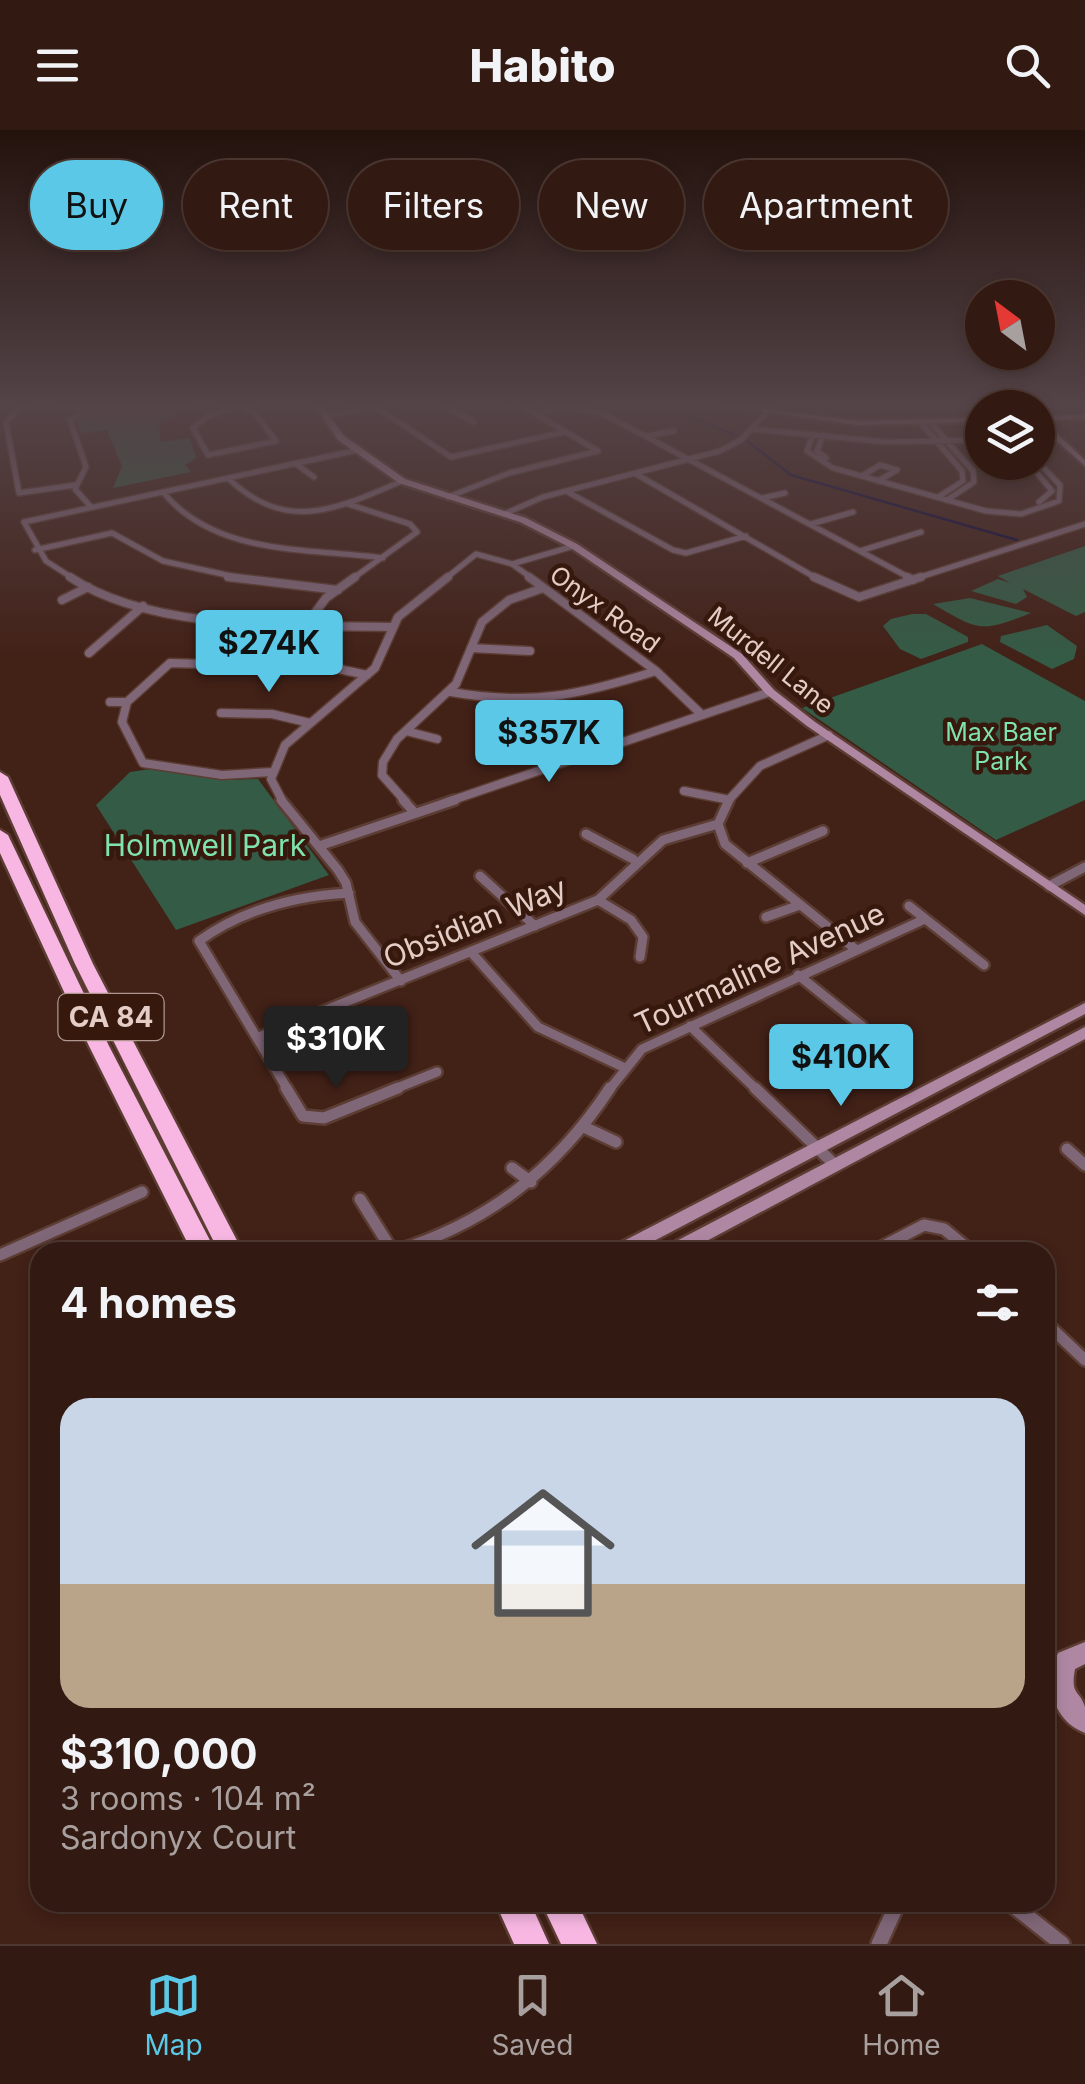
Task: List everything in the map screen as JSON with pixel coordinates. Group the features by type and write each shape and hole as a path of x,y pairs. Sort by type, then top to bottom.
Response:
{"highway":[{"name":"CA 84","path":"0,777 84,964 226,1242"},
{"path":"0,835 98,1046 199,1242"},
{"path":"517,1912 532,1944"},
{"path":"563,1912 580,1944"}],"street":[{"path":"77,491 91,507"},
{"path":"170,491 24,522 36,550 64,574 88,587 143,606 193,618 392,627 380,658 368,675 286,746 272,772 281,800 338,870 349,893 354,922 400,981"},
{"path":"239,491 249,502 272,510 309,512 348,504 379,491"},
{"name":"Murdell Lane","path":"430,491 504,514 574,546 738,656 770,692 1085,911"},
{"path":"448,497 463,491"},
{"path":"504,514 566,491 632,523 673,550 686,553 746,536"},
{"path":"666,491 852,596 1085,524"},
{"path":"748,491 913,580"},
{"path":"922,491 1006,514 1059,501 1062,491"},
{"path":"945,497 952,491"},
{"path":"945,497 957,491"},
{"path":"945,497 1006,510 1048,498 1052,491"},
{"path":"164,492 180,516 206,532 383,558"},
{"path":"762,498 785,494"},
{"path":"306,625 320,604 418,529 348,504"},
{"path":"1033,504 1042,508"},
{"path":"810,524 854,512"},
{"path":"860,551 921,532"},
{"path":"36,550 112,534 154,560 185,568 338,590"},
{"path":"512,564 574,546"},
{"name":"Onyx Road","path":"392,627 409,606 476,554 512,564 656,671 700,713"},
{"path":"62,600 88,587"},
{"path":"414,812 382,775 388,752 451,692 464,671 474,632 502,605 542,588"},
{"path":"89,653 143,606"},
{"path":"471,648 530,651"},
{"path":"272,772 222,774 143,763 122,722 128,702 170,663 334,668 368,675"},
{"path":"451,692 515,704 550,702 656,671"},
{"path":"319,846 770,692"},
{"path":"110,702 128,702"},
{"path":"221,713 272,714 310,724"},
{"path":"406,731 437,739"},
{"path":"829,735 761,762 742,776 725,800 718,824 726,844 854,948"},
{"path":"684,791 725,800"},
{"name":"Obsidian Way","path":"259,1037 598,900 633,859 667,834 718,824"},
{"path":"747,862 824,832"},
{"path":"586,834 633,859"},
{"path":"1049,886 1085,868"},
{"path":"480,876 535,926"},
{"path":"349,893 306,896 217,927 198,940 259,1037 284,1090 302,1116 330,1116 437,1072"},
{"path":"598,900 637,928 643,937 640,957"},
{"path":"766,918 798,906"},
{"path":"910,906 984,965"},
{"name":"Tourmaline Avenue","path":"426,1242 478,1216 531,1182 584,1127 623,1067 642,1049 854,948 925,919"},
{"path":"471,952 538,1028 623,1067"},
{"path":"798,975 862,1026"},
{"path":"638,1242 1085,1008"},
{"path":"690,1026 834,1164"},
{"path":"690,1242 1085,1032"},
{"path":"584,1127 616,1142"},
{"path":"1067,1150 1085,1165"},
{"path":"512,1168 531,1182"},
{"path":"0,1255 142,1192"},
{"path":"360,1199 388,1242"},
{"path":"890,1242 916,1227 934,1224 951,1230 962,1242"},
{"path":"1055,1332 1085,1360"},
{"path":"1055,1669 1085,1653"},
{"path":"1055,1676 1064,1696 1085,1721"},
{"path":"879,1944 893,1912"},
{"path":"1021,1912 1062,1944"}],"green space":[{"path":"1085,546 1085,612 1076,616 1023,589 1027,597 1016,604 971,591 998,579 1010,583 998,576"},
{"path":"970,598 1031,613 1001,624 980,626 933,604"},
{"path":"926,614 968,637 968,642 921,659 900,649 883,626 891,619"},
{"path":"1047,625 1077,646 1074,659 1052,669 1000,642 1001,636"},
{"name":"Max Baer Park","path":"982,644 1085,701 1085,800 996,840 802,708"},
{"name":"Holmwell Park","path":"157,768 226,780 258,779 329,875 176,930 96,805 130,772"}],"waterway":[{"path":"845,491 1017,540"}]}
